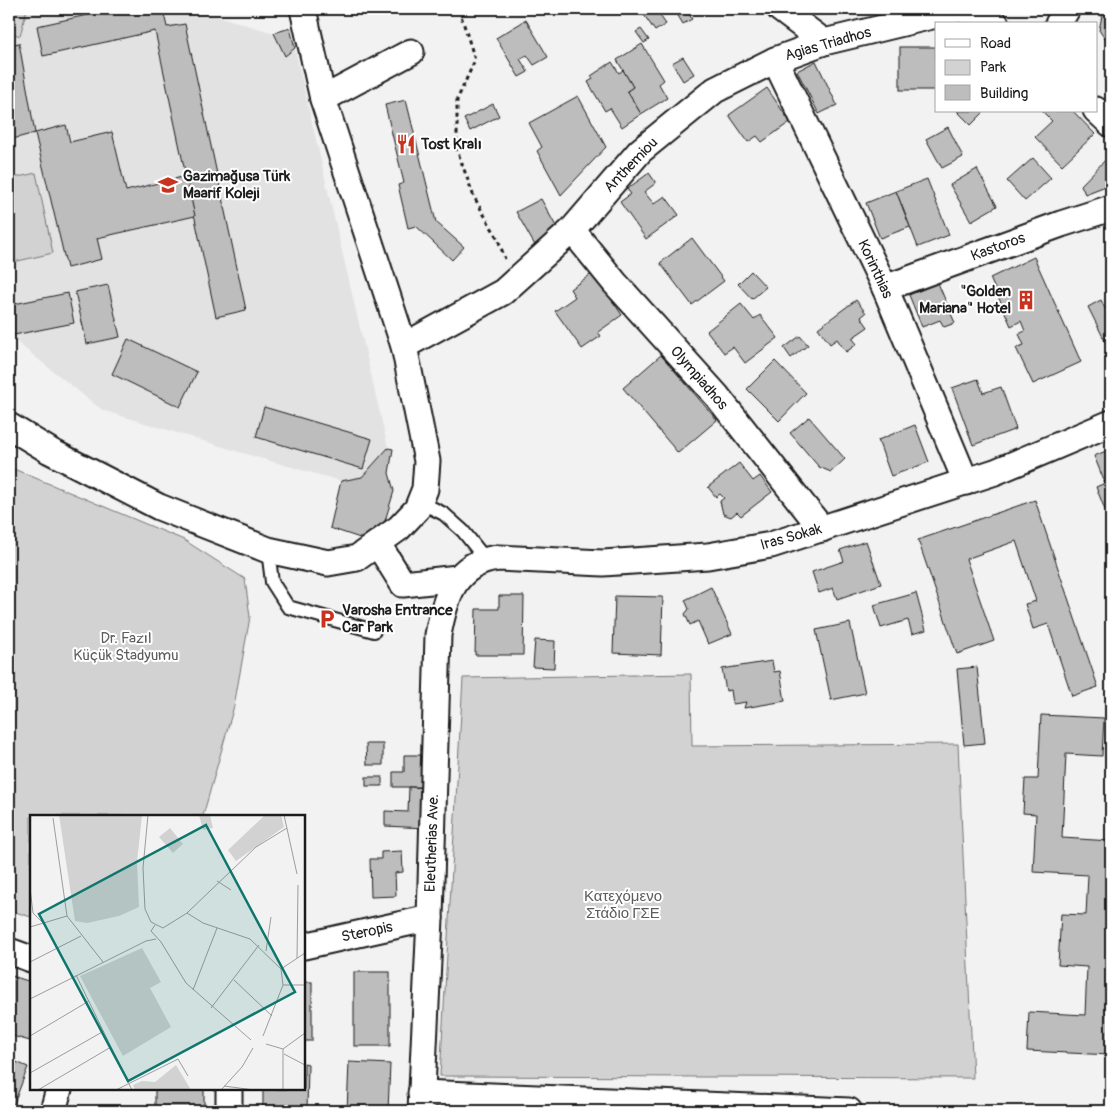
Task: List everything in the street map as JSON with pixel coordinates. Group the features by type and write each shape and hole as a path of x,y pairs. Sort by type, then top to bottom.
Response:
{"street":[{"path":"9,426 50,451 159,507 268,550 328,563 357,558 399,528 417,510 425,489 427,461 404,346 323,99 303,9"},
{"path":"780,9 824,42"},
{"name":"Agias Triadhos","path":"775,60 824,42 961,9 991,22"},
{"path":"1059,22 1068,9"},
{"path":"323,99 411,52"},
{"name":"Anthemiou","path":"404,346 508,288 572,230 640,151 715,90 775,60"},
{"name":"Korinthias","path":"775,60 885,288 966,482"},
{"path":"1098,112 1111,124"},
{"name":"Kastoros","path":"885,288 1061,224 1111,208"},
{"name":"Olympiadhos","path":"572,230 615,283 717,396 822,529"},
{"name":"Iras Sokak","path":"458,578 469,568 486,560 498,558 603,563 708,556 771,545 995,472 1111,423"},
{"path":"378,544 403,584 458,578"},
{"name":"Eleutherias Ave.","path":"421,1102 430,918 438,635 448,593 458,578"},
{"name":"Steropis","path":"305,946 430,918"},
{"path":"9,951 30,959"},
{"path":"53,1111 59,1090"},
{"path":"229,1090 229,1111"},
{"path":"421,1102 849,1111"}],"lane":[{"path":"420,502 444,514 462,530 486,560"},
{"path":"268,550 272,582 288,607 374,631"}],"path":[{"path":"460,9 475,60 458,100 457,150 474,197 498,239 508,288"}],"shaded area":[{"name":"Gazimağusa Türk Maarif Koleji","path":"9,9 194,9 274,33 290,28 388,448 362,477 341,481 102,410 9,336"}],"green space":[{"path":"9,9 27,9 20,36 9,32"},
{"path":"36,173 53,253 9,263 9,179"},
{"name":"Dr. Fazıl Küçük Stadyumu","path":"9,467 184,540 245,579 250,617 234,706 203,815 30,815 30,917 9,910"},
{"name":"Κατεχόμενο Στάδιο ΓΣΕ","path":"691,674 692,746 958,744 973,1078 440,1076 463,678"}],"building":[{"path":"115,9 161,9 163,10 167,27 185,24 246,310 216,317 155,31 43,56 37,26"},
{"path":"640,9 655,9 666,24 655,31"},
{"path":"674,9 686,9 692,19 683,24"},
{"path":"1111,9 1111,48 1099,30 1102,16"},
{"path":"526,20 548,57 534,65 527,55 520,59 528,72 519,77 496,38"},
{"path":"290,28 295,48 285,56 274,33"},
{"path":"641,29 649,40 644,43 636,32"},
{"path":"19,43 35,133 9,140 9,45"},
{"path":"642,44 664,80 659,84 667,98 641,114 627,91 633,87 617,60"},
{"path":"900,47 935,47 935,90 900,90"},
{"path":"683,57 694,74 683,81 672,63"},
{"path":"816,61 837,105 819,114 797,71"},
{"path":"612,62 619,73 623,70 633,87 627,91 641,114 622,127 610,108 605,111 588,82 593,79 591,76"},
{"path":"767,88 790,122 762,142 757,136 748,142 729,115"},
{"path":"578,96 606,147 561,195 537,151 542,147 529,123"},
{"name":"Tost Kralı","path":"406,100 436,222 464,247 452,260 416,226 408,228 398,185 404,183 385,105"},
{"path":"493,104 499,116 470,131 464,119"},
{"path":"958,112 984,112 971,125"},
{"path":"1043,112 1074,112 1095,134 1062,165 1035,137 1052,121"},
{"path":"66,125 70,142 112,132 126,191 186,176 195,216 97,238 102,259 67,268 35,133"},
{"path":"948,127 963,157 942,168 926,139"},
{"path":"1111,154 1111,184 1085,194 1081,185"},
{"path":"1033,158 1051,178 1025,201 1007,181"},
{"path":"977,169 997,206 971,221 950,185"},
{"path":"649,173 656,183 644,192 654,204 665,196 679,215 646,239 620,202 631,194 627,189"},
{"path":"927,179 949,235 918,247 896,191"},
{"path":"896,191 910,227 880,238 866,203"},
{"path":"541,199 558,230 537,249 516,212"},
{"path":"692,238 724,281 692,305 660,263"},
{"name":"\"Golden Mariana\" Hotel","path":"1034,257 1081,362 1033,384 1016,348 1024,345 1019,334 1025,331 1021,321 1011,326 990,278"},
{"path":"751,271 766,287 752,299 738,284"},
{"path":"593,273 622,315 598,332 601,336 582,349 555,311 575,297 570,289"},
{"path":"938,283 955,323 944,327 940,320 922,327 909,295"},
{"path":"108,285 120,337 87,344 75,292"},
{"path":"68,293 74,323 9,336 9,305"},
{"path":"856,300 866,313 861,317 868,327 852,338 857,344 846,352 837,339 830,344 818,328"},
{"path":"1101,300 1111,321 1111,353 1088,307"},
{"path":"741,304 754,320 760,315 778,338 745,363 733,347 724,353 707,331"},
{"path":"800,336 808,345 791,358 784,348"},
{"path":"128,339 197,372 180,407 112,374"},
{"path":"661,355 717,420 678,453 623,388"},
{"path":"775,361 806,393 779,421 747,389"},
{"path":"978,379 983,393 1001,387 1016,429 973,445 952,388"},
{"path":"264,407 372,439 363,469 256,437"},
{"path":"809,417 845,459 831,472 819,467 790,433"},
{"path":"915,425 929,462 891,476 878,440"},
{"path":"388,448 393,449 389,473 394,491 378,544 330,528 341,481 362,477"},
{"path":"1111,449 1111,525 1096,487 1105,483 1094,456"},
{"path":"739,463 753,481 760,476 772,492 741,516 737,512 731,517 723,514 720,501 724,498 720,494 716,497 708,487"},
{"path":"1035,500 1098,687 1072,696 1048,624 1033,629 1025,604 1036,601 1016,541 966,559 994,641 957,654 918,540"},
{"path":"866,541 881,584 837,599 833,588 819,593 812,572 844,561 840,550"},
{"path":"711,587 732,634 708,644 698,621 690,625 685,614 689,609 685,600"},
{"path":"916,593 926,630 912,634 908,620 881,628 874,605"},
{"path":"499,596 524,596 523,655 475,655 476,609 499,609"},
{"path":"615,596 663,597 661,655 613,653"},
{"path":"850,623 865,693 831,700 816,630"},
{"path":"535,640 555,641 554,668 533,667"},
{"path":"772,661 774,672 780,671 785,701 744,708 746,702 733,704 731,690 726,691 722,669"},
{"path":"977,667 985,743 964,745 957,669"},
{"path":"1041,715 1104,718 1102,756 1066,754 1062,838 1111,841 1111,1055 1027,1051 1029,1012 1085,1015 1087,967 1058,965 1061,914 1086,915 1088,875 1033,872 1036,814 1023,813 1025,779 1038,779"},
{"path":"366,744 383,744 383,765 367,765"},
{"path":"404,755 421,755 421,787 393,787 393,772 404,772"},
{"path":"366,777 382,777 382,786 366,786"},
{"path":"409,787 427,788 425,828 385,826 385,811 408,812"},
{"path":"402,851 403,872 395,873 396,896 371,897 370,859 381,859 381,852"},
{"path":"354,972 390,972 390,1046 354,1046"},
{"path":"9,975 30,983 30,1041 9,1035"},
{"path":"305,982 312,982 312,1041 305,1041"},
{"path":"9,1059 28,1067 11,1111 9,1111"},
{"path":"349,1062 390,1064 388,1111 347,1111"},
{"path":"305,1063 308,1064 307,1111 263,1111 263,1090 305,1090"},
{"path":"155,1090 204,1090 204,1111 155,1111"},
{"path":"462,1108 505,1108 505,1111 462,1111"}],"place":[{"name":"Tost Kralı","path":"406,144"},
{"name":"Gazimağusa Türk Maarif Koleji","path":"168,185"},
{"name":"\"Golden Mariana\" Hotel","path":"1026,300"},
{"name":"Varosha Entrance Car Park","path":"327,619"}]}
